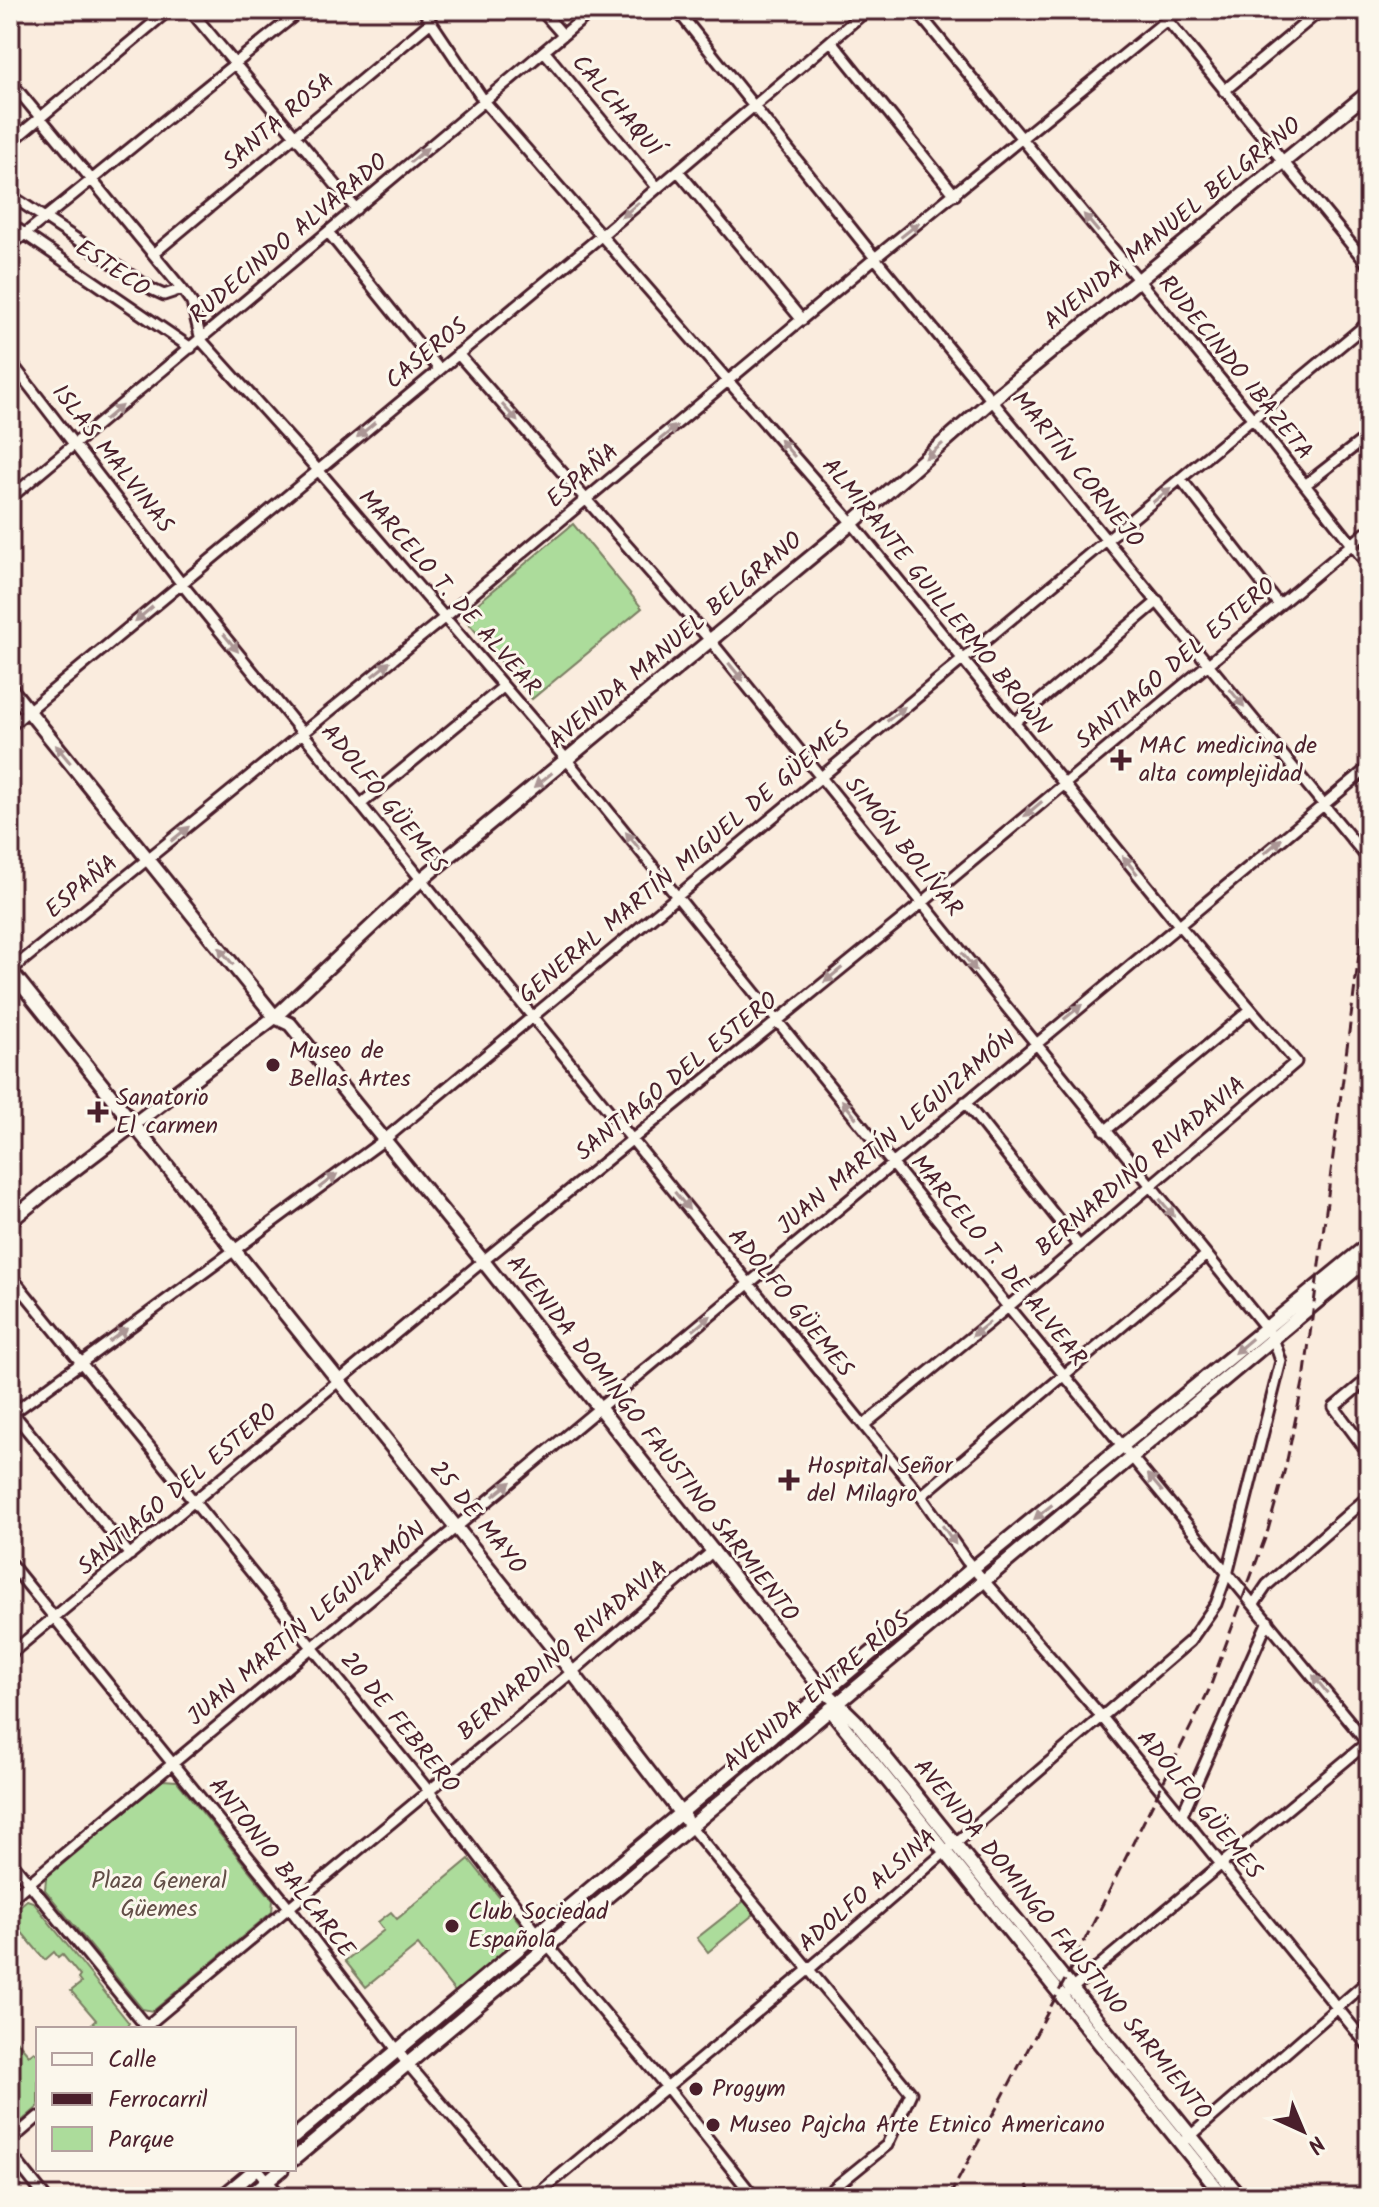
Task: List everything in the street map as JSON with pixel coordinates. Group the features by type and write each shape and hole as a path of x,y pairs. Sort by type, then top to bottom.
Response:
{"main road":[{"name":"AVENIDA MANUEL BELGRANO","path":"10,1221 275,1017 422,879 852,523 993,399 1369,92"},
{"name":"AVENIDA DOMINGO FAUSTINO SARMIENTO","path":"10,688 275,1017 290,1024 483,1261 834,1706 1186,2140 1224,2197"},
{"name":"25 DE MAYO","path":"10,971 572,1672 691,1827"},
{"name":"AVENIDA ENTRE RÍOS","path":"1330,1284 1369,1244"},
{"name":"AVENIDA ENTRE RÍOS","path":"296,2135 973,1568 1330,1284 1369,1258"},
{"name":"AVENIDA ENTRE RÍOS","path":"296,2157 1133,1457 1269,1333"},
{"name":"AVENIDA DOMINGO FAUSTINO SARMIENTO","path":"1186,2140 1240,2197"},
{"path":"222,2197 254,2171"},
{"path":"248,2197 279,2171"}],"street":[{"path":"10,143 169,10"},
{"path":"190,10 356,209"},
{"path":"10,246 237,65 301,10"},
{"name":"ALMIRANTE GUILLERMO BROWN","path":"423,10 484,101 852,523 1179,925 1296,1062"},
{"name":"CALCHAQUÍ","path":"541,10 563,35"},
{"name":"RUDECINDO ALVARADO","path":"10,498 593,10"},
{"name":"MARTÍN CORNEJO","path":"677,10 875,258 1369,860"},
{"name":"CASEROS","path":"10,726 602,235 867,10"},
{"name":"RUDECINDO IBAZETA","path":"916,10 1253,419 1369,566"},
{"path":"1159,10 1369,266"},
{"name":"ESPAÑA","path":"10,971 444,618 875,258 1179,10"},
{"path":"1224,91 1321,10"},
{"name":"SANTA ROSA","path":"153,254 431,22"},
{"path":"831,41 955,195"},
{"name":"CALCHAQUÍ","path":"544,51 657,187"},
{"path":"10,81 182,289 192,303 201,340"},
{"path":"678,171 802,320"},
{"name":"ESTECO","path":"10,195 153,290 164,295 182,289"},
{"name":"ESTECO","path":"10,224 191,348"},
{"path":"328,232 439,369"},
{"name":"GENERAL MARTÍN MIGUEL DE GÜEMES","path":"12,1413 384,1140 1369,322"},
{"name":"MARCELO T. DE ALVEAR","path":"201,340 318,470 567,760 1008,1307 1368,1743"},
{"name":"SIMÓN BOLÍVAR","path":"458,354 710,640 1269,1333"},
{"name":"ISLAS MALVINAS","path":"10,361 181,583"},
{"path":"1305,485 1369,435"},
{"path":"1181,479 1279,605"},
{"name":"SANTIAGO DEL ESTERO","path":"10,1654 483,1261 922,903 1369,530"},
{"name":"ADOLFO GÜEMES","path":"181,583 864,1425 973,1568 1102,1717 1369,2047"},
{"path":"1015,722 1158,601"},
{"path":"361,804 503,687"},
{"name":"JUAN MARTÍN LEGUIZAMÓN","path":"10,1899 1369,767"},
{"path":"1105,1131 1250,1010"},
{"name":"BERNARDINO RIVADAVIA","path":"864,1425 1296,1062"},
{"path":"965,1102 1079,1246"},
{"path":"921,1496 1205,1256"},
{"name":"20 DE FEBRERO","path":"10,1275 428,1790 537,1933 666,2086 754,2197"},
{"name":"ADOLFO ALSINA","path":"534,2197 808,1970 1190,1641 1216,1604 1228,1571 1281,1361 1269,1333"},
{"path":"1369,1378 1334,1407 1369,1454"},
{"path":"12,1413 130,1555"},
{"path":"1254,1604 1267,1585 1369,1496"},
{"name":"BERNARDINO RIVADAVIA","path":"147,2027 714,1550"},
{"name":"ANTONIO BALCARCE","path":"10,1563 288,1906 407,2063 521,2197"},
{"path":"1182,1815 1268,1621"},
{"path":"1068,1991 1368,1743"},
{"name":"25 DE MAYO","path":"691,1827 911,2093 887,2145 823,2197"},
{"path":"10,1860 145,2027"},
{"path":"1186,2140 1369,1980"},
{"path":"10,2141 36,2119"},
{"path":"10,2153 45,2197"},
{"path":"259,2171 281,2197"}],"green space":[{"path":"573,524 642,608 532,699 465,619 466,613"},
{"path":"1115,1457 1120,1462 989,1572 984,1567"},
{"path":"970,1578 974,1583 843,1693 839,1688"},
{"path":"820,1703 825,1708 694,1818 689,1812"},
{"name":"Plaza General Güemes","path":"163,1780 177,1781 273,1900 272,1912 153,2011 142,2009 45,1890 46,1878"},
{"path":"677,1822 682,1827 551,1937 546,1931"},
{"name":"Club Sociedad Española","path":"469,1859 526,1931 523,1938 456,1993 418,1945 366,1987 345,1961 384,1930 378,1922 391,1912 397,1919"},
{"path":"27,1900 33,1902 129,2023 126,2027 88,2027 96,2020 71,1991 81,1983 78,1979 80,1976 62,1954 58,1957 54,1952 45,1960 19,1929 10,1937 10,1914"},
{"path":"744,1901 754,1914 708,1952 697,1938"},
{"path":"536,1940 541,1945 410,2055 405,2049"},
{"path":"10,2033 29,2055 34,2051 36,2053 36,2109 10,2131"},
{"path":"395,2058 400,2063 296,2150 296,2141"}],"railway":[{"path":"949,2197 1066,1978 1209,1690 1268,1530 1286,1465 1305,1373 1369,877"},
{"path":"1027,2185 1031,2197"}],"place":[{"name":"MAC medicina de alta complejidad","path":"1121,760"},
{"name":"Museo de Bellas Artes","path":"273,1065"},
{"name":"Sanatorio El carmen","path":"98,1112"},
{"name":"Hospital Señor del Milagro","path":"789,1480"},
{"name":"Club Sociedad Española","path":"452,1926"},
{"name":"Progym","path":"696,2089"},
{"name":"Museo Pajcha Arte Etnico Americano","path":"713,2125"}]}
